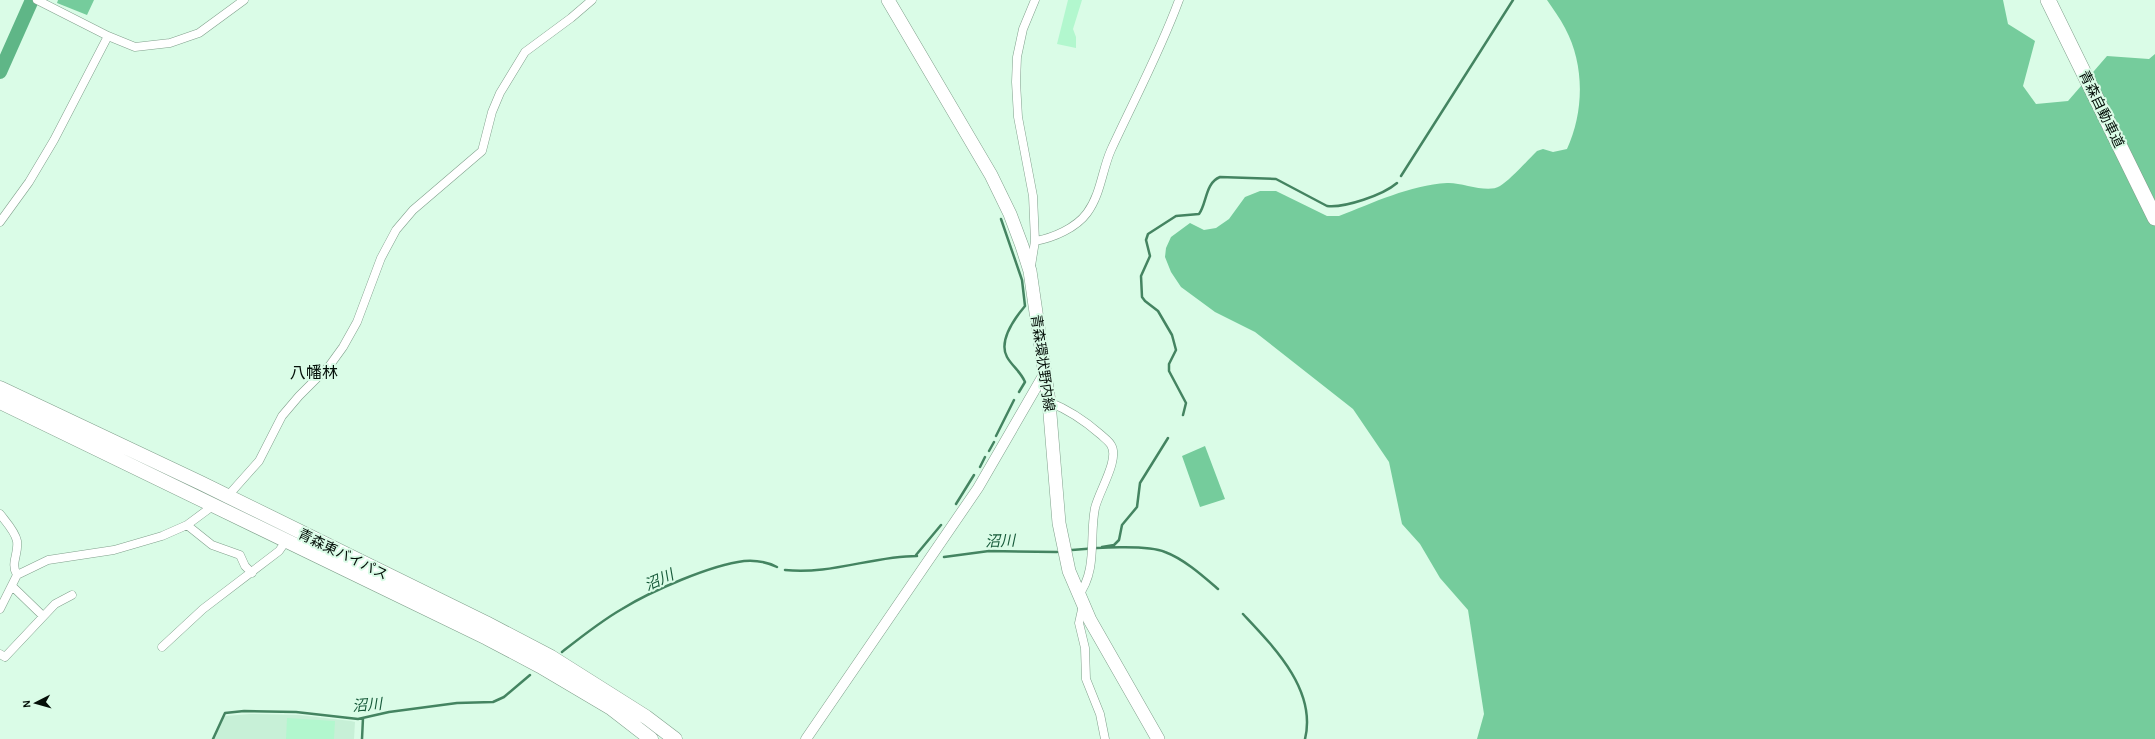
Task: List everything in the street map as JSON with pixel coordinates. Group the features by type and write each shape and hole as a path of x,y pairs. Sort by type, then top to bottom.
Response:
{"highway":[{"name":"青森自動車道","path":"2048,0 2155,218"},
{"name":"青森東バイパス","path":"0,388 228,497 535,648 646,717 676,739"},
{"name":"青森東バイパス","path":"0,402 487,638 540,666 611,708 651,739"}],"main road":[{"name":"青森環状野内線","path":"888,0 991,175 1010,214 1030,271 1049,402 1063,549 1080,600 1158,739"}],"street":[{"path":"37,0 85,25 135,47 170,43 199,33 244,0"},
{"path":"0,610 17,575 48,560 114,550 162,536 187,525 213,505 228,497 259,461 282,416 299,396 330,365 343,347 357,322 381,258 396,230 413,210 482,151 492,112 500,93 525,52 571,18 592,0"},
{"path":"1030,271 1035,241 1034,196 1018,117 1016,82 1017,57 1023,29 1035,0"},
{"path":"1035,241 1049,239 1081,220 1088,212 1100,188 1110,152 1164,42 1179,0"},
{"path":"0,222 29,182 54,140 108,36"},
{"path":"806,739 978,488 1044,374"},
{"path":"1049,402 1068,410 1086,422 1111,444 1114,452 1113,462 1101,489 1095,509 1090,570 1080,600 1079,623 1085,648 1086,678 1100,714 1105,739"},
{"path":"0,514 16,537 17,547 14,569 17,575"},
{"path":"187,525 212,545 240,555 244,566 252,573"},
{"path":"162,647 203,609 280,551 286,541"},
{"path":"12,586 44,616"},
{"path":"0,654 5,657 55,604 72,595"}],"shaded area":[{"path":"1068,0 1082,0 1073,29 1076,37 1076,48 1057,44"},
{"path":"250,714 299,715 351,721 355,722 354,739 213,739 225,716"},
{"path":"287,718 335,721 334,739 286,739"}],"green space":[{"path":"58,0 94,0 87,15 57,3"},
{"path":"1547,0 2003,0 2008,24 2035,41 2023,86 2036,104 2068,101 2107,56 2149,59 2155,54 2155,739 1477,739 1484,714 1468,610 1440,578 1420,544 1402,524 1389,462 1353,409 1255,332 1215,312 1181,287 1171,272 1165,257 1166,248 1171,237 1190,223 1204,230 1216,228 1229,219 1245,197 1260,191 1276,191 1327,216 1339,216 1392,195 1433,184 1453,183 1488,189 1495,188 1508,180 1537,151 1543,149 1553,152 1567,149 1577,120 1580,88 1579,73 1572,42 1559,17"},
{"path":"1205,446 1225,499 1200,507 1182,456"}],"waterway":[{"path":"0,72 32,0"},
{"path":"1401,176 1513,0"},
{"path":"1183,415 1186,403 1169,371 1169,364 1176,350 1172,335 1158,311 1142,297 1141,276 1150,256 1146,240 1148,234 1176,216 1199,214 1209,188 1215,180 1220,177 1276,179 1327,206 1344,205 1364,200 1391,188 1397,183"},
{"path":"1001,219 1022,280 1025,306 1009,330 1005,344 1007,357 1025,382 1019,392"},
{"path":"996,436 1014,400"},
{"path":"1102,547 1114,545 1119,540 1122,525 1137,507 1140,483 1168,438"},
{"path":"989,451 994,442"},
{"path":"980,467 985,457"},
{"path":"956,504 974,475"},
{"path":"916,555 941,525"},
{"path":"1072,550 1133,547 1165,552 1186,563 1218,589"},
{"name":"沼川","path":"944,557 989,551 1057,552"},
{"name":"沼川","path":"785,570 818,570 884,559 917,556"},
{"name":"沼川","path":"562,652 591,629 634,602 699,573 730,563 744,561 761,562 777,567"},
{"path":"1243,614 1279,655 1290,670 1299,687 1305,703 1307,721 1305,739"},
{"name":"沼川","path":"213,739 225,713 244,711 296,712 358,719 389,712 457,703 493,702 504,697 530,675"},
{"path":"362,739 363,718"}],"district":[{"name":"八幡林","path":"314,372"}]}
